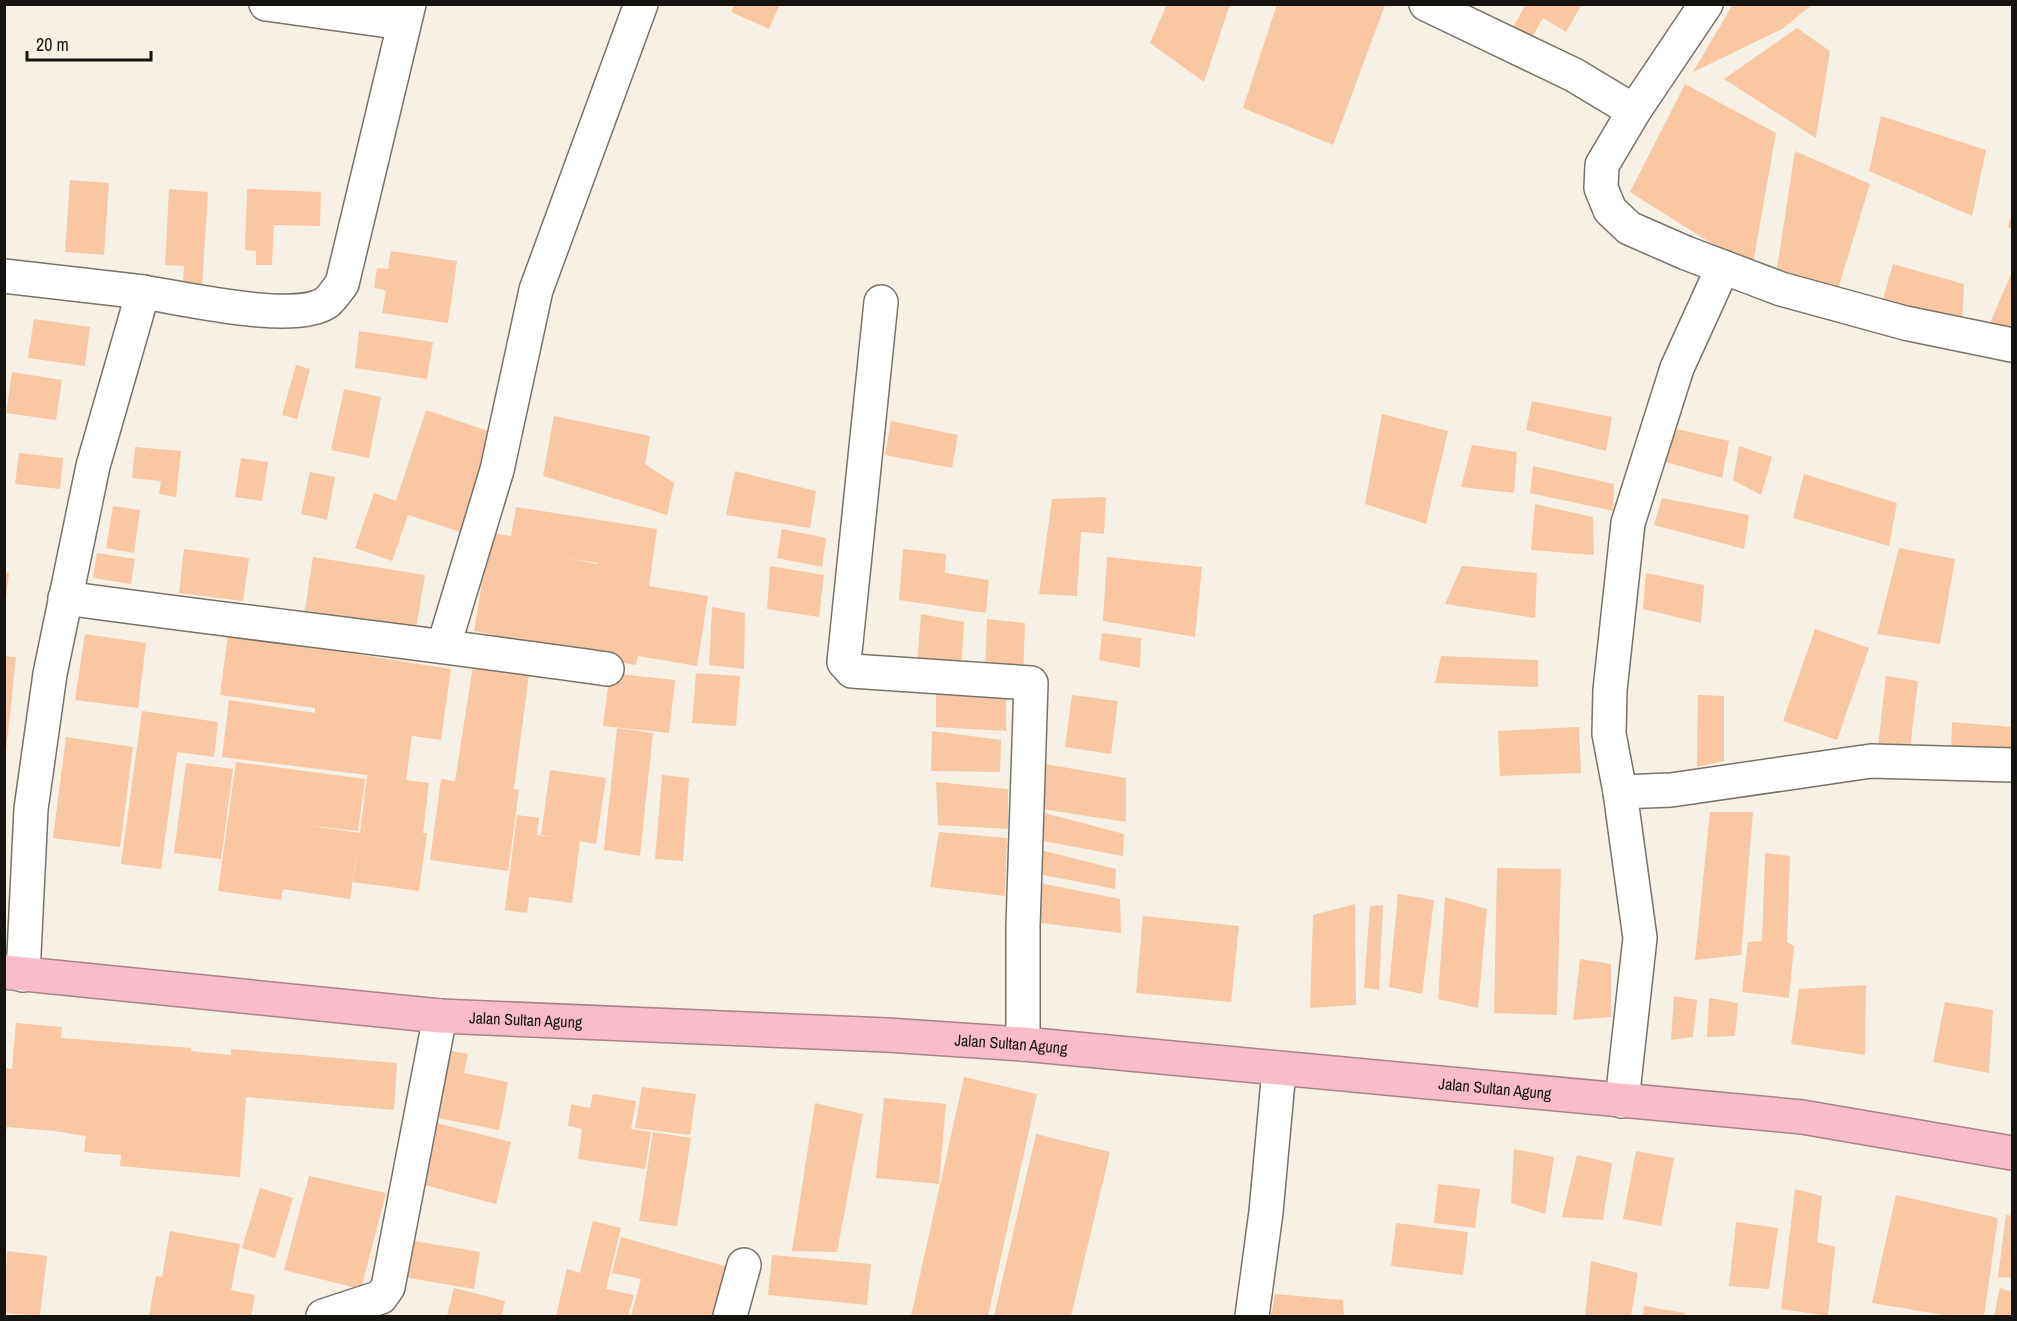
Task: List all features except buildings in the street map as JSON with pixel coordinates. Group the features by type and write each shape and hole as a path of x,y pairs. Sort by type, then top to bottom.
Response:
{"highway":[{"name":"Jalan Sultan Agung","path":"14,974 440,1016 875,1034 1023,1044 1279,1070 1802,1117 2013,1153"}],"street":[{"path":"4,276 143,292 270,312 301,311 326,303 342,284 406,14 266,4"},
{"path":"444,645 497,470 536,290 641,4"},
{"path":"1426,4 1574,75 1634,111"},
{"path":"1706,4 1634,111 1602,165 1601,188 1610,210 1629,228 1781,289 1905,323 2013,345"},
{"path":"1622,1101 1640,938 1620,792 1609,734 1610,690 1628,523 1677,368 1723,267"},
{"path":"14,974 31,809 50,674 93,466 143,292"},
{"path":"881,302 844,662 852,671 1031,683 1023,926 1023,1044"},
{"path":"65,598 261,626 444,645 607,669"},
{"path":"1620,792 1671,790 1871,761 2013,765"},
{"path":"323,1317 381,1297 388,1287 440,1016"},
{"path":"1252,1317 1266,1212 1279,1070"},
{"path":"730,1317 744,1265"}]}
